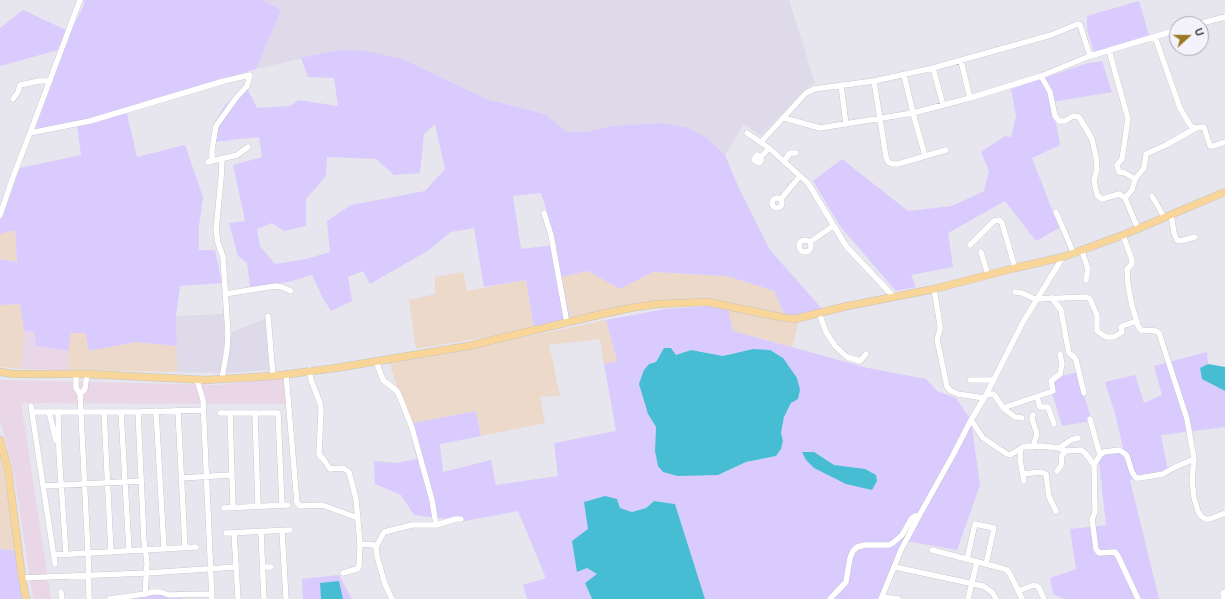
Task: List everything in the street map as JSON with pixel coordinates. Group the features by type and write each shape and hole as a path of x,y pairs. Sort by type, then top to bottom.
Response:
{"main road":[{"path":"0,372 14,374 87,374 198,380 273,376 309,370 336,368 468,346 630,308 658,304 708,302 795,319 893,296 934,290 1014,268 1064,257 1138,229 1225,192"},
{"path":"0,440 8,468 26,599"}],"street":[{"path":"0,214 80,0"},
{"path":"1209,21 1225,17"},
{"path":"761,142 810,90 874,81 933,68 1051,35 1078,24 1080,25 1090,56"},
{"path":"784,118 816,128 913,113 970,98 1041,76 1090,56 1169,32"},
{"path":"1154,37 1180,108 1190,125 1196,128"},
{"path":"1110,50 1128,119 1122,159 1117,165 1119,172 1125,173 1134,178"},
{"path":"961,61 970,98"},
{"path":"933,68 942,105"},
{"path":"30,133 90,120 224,81 250,75 247,86 236,98 216,126 210,161 237,155 248,147"},
{"path":"904,75 925,156"},
{"path":"1041,76 1050,92 1055,116 1059,121 1065,121 1074,116 1079,117 1092,139 1096,157 1097,169 1094,181 1097,195 1102,199 1119,194 1125,198 1138,229"},
{"path":"13,99 18,92 20,85 39,81 50,81"},
{"path":"874,81 879,119 888,162 898,164 946,150"},
{"path":"841,85 846,124"},
{"path":"1125,198 1132,190 1134,178 1144,168 1146,154 1166,145 1196,128 1204,127 1210,146 1225,142"},
{"path":"747,133 769,148 800,176 814,193 833,226 853,255 893,296"},
{"path":"761,157 769,148"},
{"path":"784,161 790,153 796,153"},
{"path":"222,159 216,230 218,244 223,257 228,334 222,379"},
{"path":"780,200 800,176"},
{"path":"1152,196 1164,218"},
{"path":"1056,212 1074,254"},
{"path":"544,213 551,235 567,323"},
{"path":"1171,214 1174,234 1177,240 1180,241 1194,237"},
{"path":"970,245 994,221 999,220 1002,223 1014,268"},
{"path":"810,242 833,226"},
{"path":"1123,235 1132,260 1132,264 1127,269 1128,285 1136,321 1141,330 1156,331 1159,333 1187,419 1194,460 1192,480 1194,498 1201,516 1205,519 1210,519 1225,513"},
{"path":"1082,251 1088,269 1086,280"},
{"path":"982,252 988,275"},
{"path":"899,599 881,598 901,550 971,420 985,397 1023,322 1064,257"},
{"path":"225,294 275,286 291,291"},
{"path":"934,290 940,325 937,339 947,387 950,391 958,394 985,397 993,394 1003,408 1015,417 1022,418"},
{"path":"1015,292 1022,293 1037,300 1083,296 1090,299 1097,315 1097,331 1106,337 1114,337 1122,332 1122,326 1136,321"},
{"path":"1052,298 1061,310 1069,353 1076,360 1084,394"},
{"path":"819,313 826,332 835,346 847,357 860,361 866,354"},
{"path":"268,316 273,376"},
{"path":"1003,408 1053,392 1051,381 1060,374 1062,364 1060,354"},
{"path":"376,361 384,380 397,391 412,428 432,500 436,525"},
{"path":"309,370 321,410 319,455 330,470 343,468 349,472 356,499 360,544 359,567 343,573"},
{"path":"76,374 76,388 80,394 89,599"},
{"path":"80,394 85,388 87,374"},
{"path":"286,374 296,503 300,506 322,505 358,518"},
{"path":"109,599 152,592 161,592 170,595 212,596 203,410 198,380"},
{"path":"201,391 206,380"},
{"path":"970,380 993,380"},
{"path":"1037,397 1040,407 1048,406 1054,424"},
{"path":"55,564 32,409 49,412 203,410"},
{"path":"156,411 164,549"},
{"path":"178,411 185,547"},
{"path":"49,412 59,453"},
{"path":"58,412 59,453 66,554"},
{"path":"104,412 111,552"},
{"path":"122,412 129,550"},
{"path":"138,412 144,541 147,573 145,594"},
{"path":"220,413 278,413 282,506"},
{"path":"230,413 233,507"},
{"path":"254,413 258,506"},
{"path":"1033,415 1032,419 1037,434 1033,447"},
{"path":"1090,419 1100,454"},
{"path":"971,420 983,438 1007,454 1012,454 1021,448 1033,447 1059,448 1066,451 1082,450 1094,465"},
{"path":"1059,448 1071,440 1078,438"},
{"path":"1021,448 1020,460 1024,481"},
{"path":"1138,599 1115,552 1099,553 1096,549 1092,520 1095,512 1094,465 1100,454 1104,452 1115,450 1124,452 1136,478 1163,474 1173,468 1194,460"},
{"path":"1057,471 1061,466 1062,455 1066,451"},
{"path":"1023,474 1041,472 1046,474 1049,497 1056,511"},
{"path":"181,478 231,475"},
{"path":"44,486 142,481"},
{"path":"224,508 288,505"},
{"path":"830,599 846,582 850,558 853,551 857,547 894,543 902,536 912,518 919,516"},
{"path":"392,599 385,584 377,556 376,547 384,532 412,525 436,525 461,519"},
{"path":"967,559 975,524 994,528 986,564"},
{"path":"226,533 290,530"},
{"path":"282,531 286,599"},
{"path":"260,532 264,599"},
{"path":"234,533 238,599"},
{"path":"360,544 374,545 376,547"},
{"path":"54,555 196,547"},
{"path":"932,550 1006,570 1022,599"},
{"path":"968,599 977,562"},
{"path":"22,578 147,573 236,567"},
{"path":"263,567 271,567"},
{"path":"895,567 988,588 996,599"},
{"path":"1018,591 1034,585 1039,588 1044,599"},
{"path":"61,592 62,599"},
{"path":"1224,599 1223,593 1225,592"}],"shaded area":[{"path":"84,0 263,0 281,10 256,69 126,110 137,157 185,145 203,197 199,226 199,250 215,250 222,283 180,286 176,316 177,346 136,342 89,351 85,333 71,333 68,351 36,346 34,332 24,331 20,304 0,305 0,259 17,262 15,230 0,234 0,220 20,168 81,155 77,125 33,136 63,49 84,5"},
{"path":"263,0 789,0 815,83 804,90 761,136 744,124 725,155 707,138 662,123 612,126 585,132 567,132 545,114 486,99 403,59 338,50 256,69 281,10"},
{"path":"1139,1 1149,35 1094,52 1087,30 1087,16"},
{"path":"23,10 66,30 58,50 0,66 0,28"},
{"path":"338,50 366,51 403,59 486,99 545,114 567,132 585,132 612,126 662,123 688,128 707,138 725,155 738,186 770,250 823,310 806,314 785,316 774,291 727,276 653,272 620,289 588,271 561,277 571,319 534,329 526,280 484,287 474,228 451,232 429,250 370,284 363,271 348,277 352,301 331,311 312,275 288,282 250,287 247,263 238,256 229,223 245,221 233,165 262,157 259,137 213,142 214,124 225,105 247,88 257,108 290,106 298,100 338,106 334,78 308,77 301,58","holes":["435,124 445,169 425,191 351,205 327,221 330,252 306,259 275,264 260,246 257,229 272,223 284,231 306,226 306,199 326,176 327,157 376,159 394,175 420,173 424,134","541,193 552,228 555,245 521,249 513,196"]},
{"path":"1102,61 1112,92 1052,102 1060,145 1032,158 1059,228 1036,241 1005,201 948,233 953,267 911,275 916,287 896,291 840,226 813,181 842,159 908,211 952,206 984,191 989,171 981,152 1005,136 1011,137 1016,116 1011,89 1088,63"},
{"path":"15,230 17,262 0,259 0,234"},
{"path":"589,271 620,289 653,272 727,276 774,291 785,316 799,321 792,347 733,331 726,305 664,302 571,319 561,277"},
{"path":"463,272 467,291 526,280 534,329 416,349 409,300 435,294 435,277"},
{"path":"20,304 24,331 21,369 0,367 0,305"},
{"path":"727,305 733,331 868,368 926,379 937,391 956,398 971,420 980,485 957,550 906,541 878,599 705,599 675,504 654,501 646,508 632,512 620,508 588,529 577,572 587,568 598,574 585,583 592,599 527,599 523,585 546,578 518,511 465,521 414,515 401,495 375,484 374,461 396,463 417,459 408,424 476,411 481,436 440,444 443,472 491,460 496,485 558,476 554,443 616,431 604,364 617,361 606,320 665,309","holes":["664,348 671,348 676,355 691,350 723,356 753,349 791,403 784,417 781,434 783,441 781,449 776,456 746,462 718,475 655,451 656,427 648,414 649,364 656,362"]},
{"path":"224,314 224,335 265,319 270,370 224,373 177,372 176,316"},
{"path":"606,320 617,361 604,364 600,339 549,345 560,396 540,397 545,423 481,436 476,411 408,424 390,363 479,347"},
{"path":"24,331 34,332 36,346 68,351 68,370 21,369"},
{"path":"70,333 85,333 89,351 136,342 177,346 177,372 68,370"},
{"path":"1207,352 1208,364 1200,368 1202,378 1225,391 1225,427 1161,435 1168,472 1130,480 1159,599 1064,599 1053,594 1050,578 1076,569 1070,529 1106,525 1098,454 1124,453 1116,417 1105,382 1135,375 1144,403 1162,395 1154,366"},
{"path":"1077,372 1092,421 1062,426 1048,380"},
{"path":"288,378 288,404 21,403 51,599 33,599 14,473 0,420 0,380 217,385"},
{"path":"0,452 18,551 0,549"},
{"path":"0,549 18,551 26,599 0,599"},
{"path":"339,575 352,599 303,599 302,579"},
{"path":"181,591 182,599 123,599 123,596"}],"water":[{"path":"664,348 671,348 676,355 691,350 723,356 753,349 770,350 783,358 797,378 800,390 798,399 791,403 784,417 781,433 783,441 781,449 776,456 746,462 718,475 678,476 663,472 658,466 655,451 656,427 648,414 639,384 644,370 649,364 656,362"},
{"path":"1208,364 1225,367 1225,391 1202,379 1200,368"},
{"path":"802,452 814,452 834,465 865,469 876,475 877,481 872,490 846,484 814,468 806,460"},
{"path":"605,496 617,499 620,508 632,512 646,508 654,501 675,504 705,599 592,599 585,583 597,574 587,568 577,572 572,541 588,529 584,502"},
{"path":"339,581 343,599 321,599 320,583"}]}
